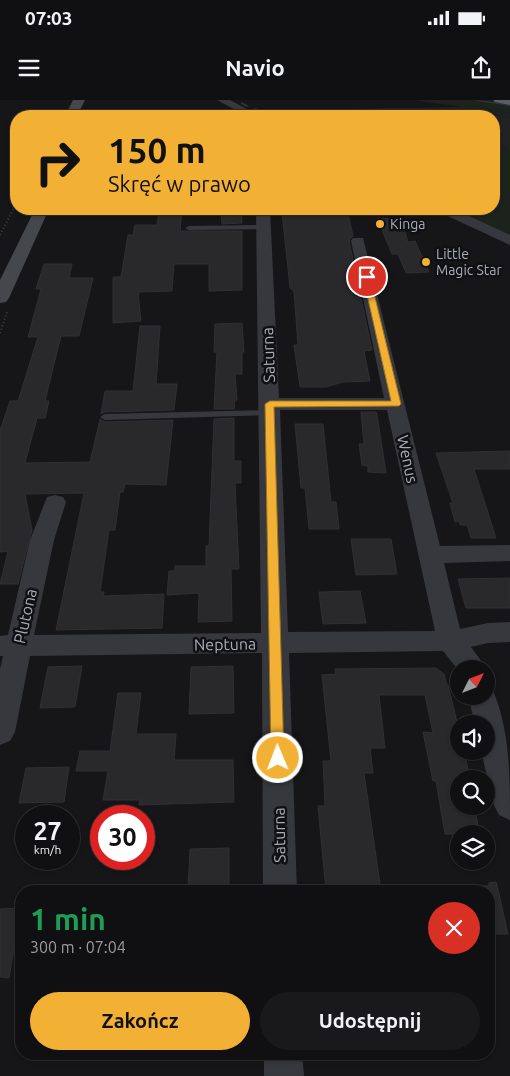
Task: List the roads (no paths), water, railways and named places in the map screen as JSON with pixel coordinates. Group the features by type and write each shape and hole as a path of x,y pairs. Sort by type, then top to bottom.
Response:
{"highway":[{"path":"499,100 510,102"}],"main road":[{"path":"0,298 39,215"}],"street":[{"path":"222,100 242,110"},
{"path":"456,215 510,241"},
{"name":"Saturna","path":"263,218 276,644 280,885"},
{"name":"Wenus","path":"358,241 450,641 466,660"},
{"path":"270,408 396,404"},
{"name":"Plutona","path":"0,732 9,646 55,502"},
{"path":"430,555 510,553"},
{"name":"Neptuna","path":"9,646 450,641 488,633 510,632"},
{"path":"484,705 510,806"},
{"path":"283,1060 284,1076"}],"lane":[{"path":"190,228 263,218"},
{"path":"105,417 270,408"}],"waterway":[{"path":"477,100 510,105"},
{"path":"242,103 248,106"}],"place":[{"name":"Kinga","path":"380,224"},
{"name":"Little Magic Star","path":"426,262"}]}
